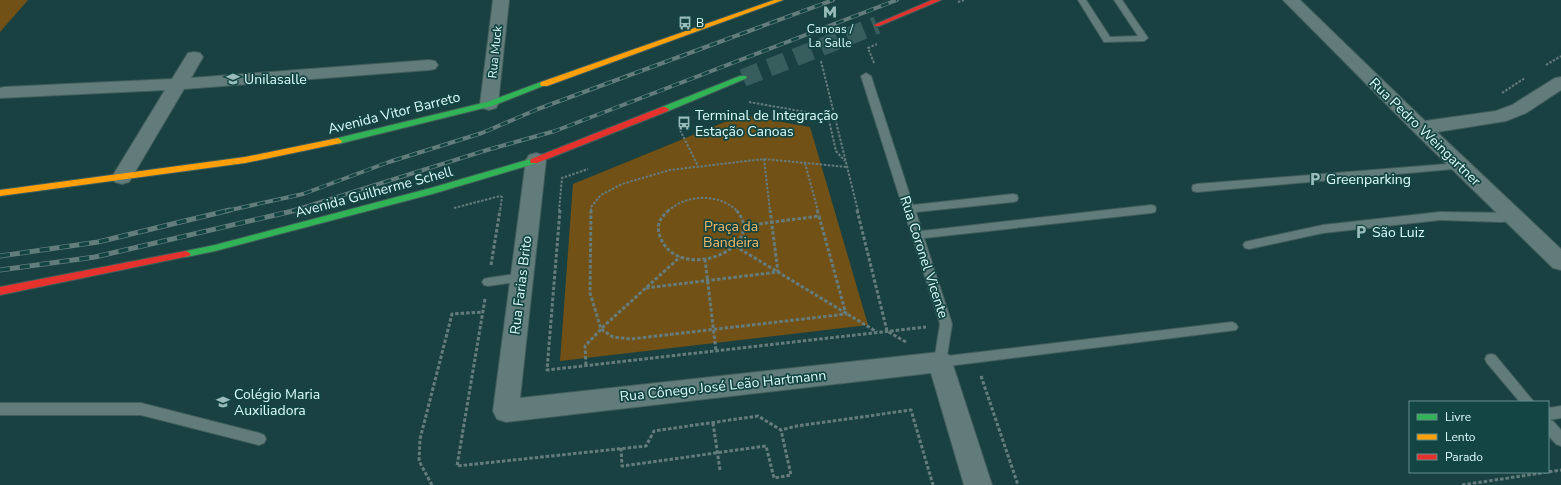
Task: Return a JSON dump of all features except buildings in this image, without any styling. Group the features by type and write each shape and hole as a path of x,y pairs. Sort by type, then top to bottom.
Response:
{"main road":[{"name":"Avenida Vitor Barreto","path":"0,192 244,160 364,136 489,104 780,0"},
{"path":"877,25 938,0"},
{"name":"Avenida Guilherme Schell","path":"0,291 215,248 432,191 536,160 743,78"}],"street":[{"name":"Rua Muck","path":"489,104 500,0"},
{"name":"Rua Pedro Weingartner","path":"1291,0 1460,166 1561,262"},
{"path":"122,177 194,57"},
{"path":"4,93 178,84 430,65"},
{"path":"1421,128 1499,117 1518,109 1561,82"},
{"name":"Rua Farias Brito","path":"506,411 536,160"},
{"name":"Rua Cônego José Leão Hartmann","path":"506,411 940,362"},
{"name":"Rua Coronel Vicente","path":"940,362 978,485"}],"lane":[{"path":"1082,0 1106,40 1144,38 1118,0"},
{"name":"Rua Coronel Vicente","path":"866,76 946,324 940,362"},
{"path":"1197,188 1460,166"},
{"path":"910,209 1013,198"},
{"path":"918,235 1151,210"},
{"path":"1249,245 1322,229 1440,216 1514,217"},
{"path":"488,282 523,277"},
{"path":"940,362 1232,327"},
{"path":"1491,359 1527,401"},
{"path":"0,409 141,410 259,439"},
{"path":"1549,414 1561,412"},
{"path":"1549,426 1561,440"}],"path":[{"path":"1542,68 1561,56"},
{"path":"821,61 887,331"},
{"path":"1497,95 1529,76"},
{"path":"749,102 828,116 836,151 846,161"},
{"path":"680,130 698,166"},
{"path":"846,314 631,339 613,337 601,329 590,293 591,207 601,195 622,184 670,170 764,159 847,167"},
{"path":"764,159 778,272"},
{"path":"805,163 846,314"},
{"path":"588,169 562,178 547,370 887,331 940,362"},
{"path":"449,209 500,196 502,197 457,466 646,446 654,431 758,416 781,430 797,426 911,410 933,485"},
{"path":"699,197 712,198 725,202 735,208 742,216 744,226 742,236 735,246 717,257 692,260 680,257 669,251 661,243 657,233 658,223 664,213 673,205 685,200 699,197"},
{"path":"744,226 819,216"},
{"path":"735,246 877,332"},
{"path":"586,365 585,346 601,329 680,257"},
{"path":"705,259 716,351"},
{"path":"646,288 778,272"},
{"path":"432,485 418,461 420,440 452,314 483,312"},
{"path":"974,357 1018,485"},
{"path":"714,423 720,470"},
{"path":"621,448 622,466 718,454 766,446 774,478 791,475 781,430"},
{"path":"1549,472 1561,470"},
{"path":"1462,485 1541,473"}],"green space":[{"path":"0,0 28,0 0,32"},
{"name":"Praça da Bandeira","path":"742,115 810,127 868,325 560,361 573,184"}],"tunnel":[{"path":"743,78 877,25"}],"railway":[{"path":"226,211 303,194 389,162 482,133 538,109 833,0"},
{"path":"292,211 487,150 555,131 897,0"},
{"path":"0,256 98,242 230,210"},
{"path":"0,270 95,257 297,210"}],"traffic: fast":[{"path":"665,109 743,78"},
{"path":"338,141 489,104 544,84"},
{"path":"186,254 215,248 432,191 534,161"}],"traffic: slow":[{"path":"544,84 780,0"},
{"path":"0,193 245,160 338,141"}],"traffic: jam":[{"path":"877,25 938,0"},
{"path":"534,161 665,109"},
{"path":"0,291 186,254"}],"place":[{"name":"Canoas / La Salle","path":"830,12"},
{"name":"B","path":"685,23"},
{"name":"Unilasalle","path":"233,79"},
{"name":"Terminal de Integração Estação Canoas","path":"684,123"},
{"name":"Greenparking","path":"1315,179"},
{"name":"São Luiz","path":"1361,232"},
{"name":"Colégio Maria Auxiliadora","path":"223,402"}]}
